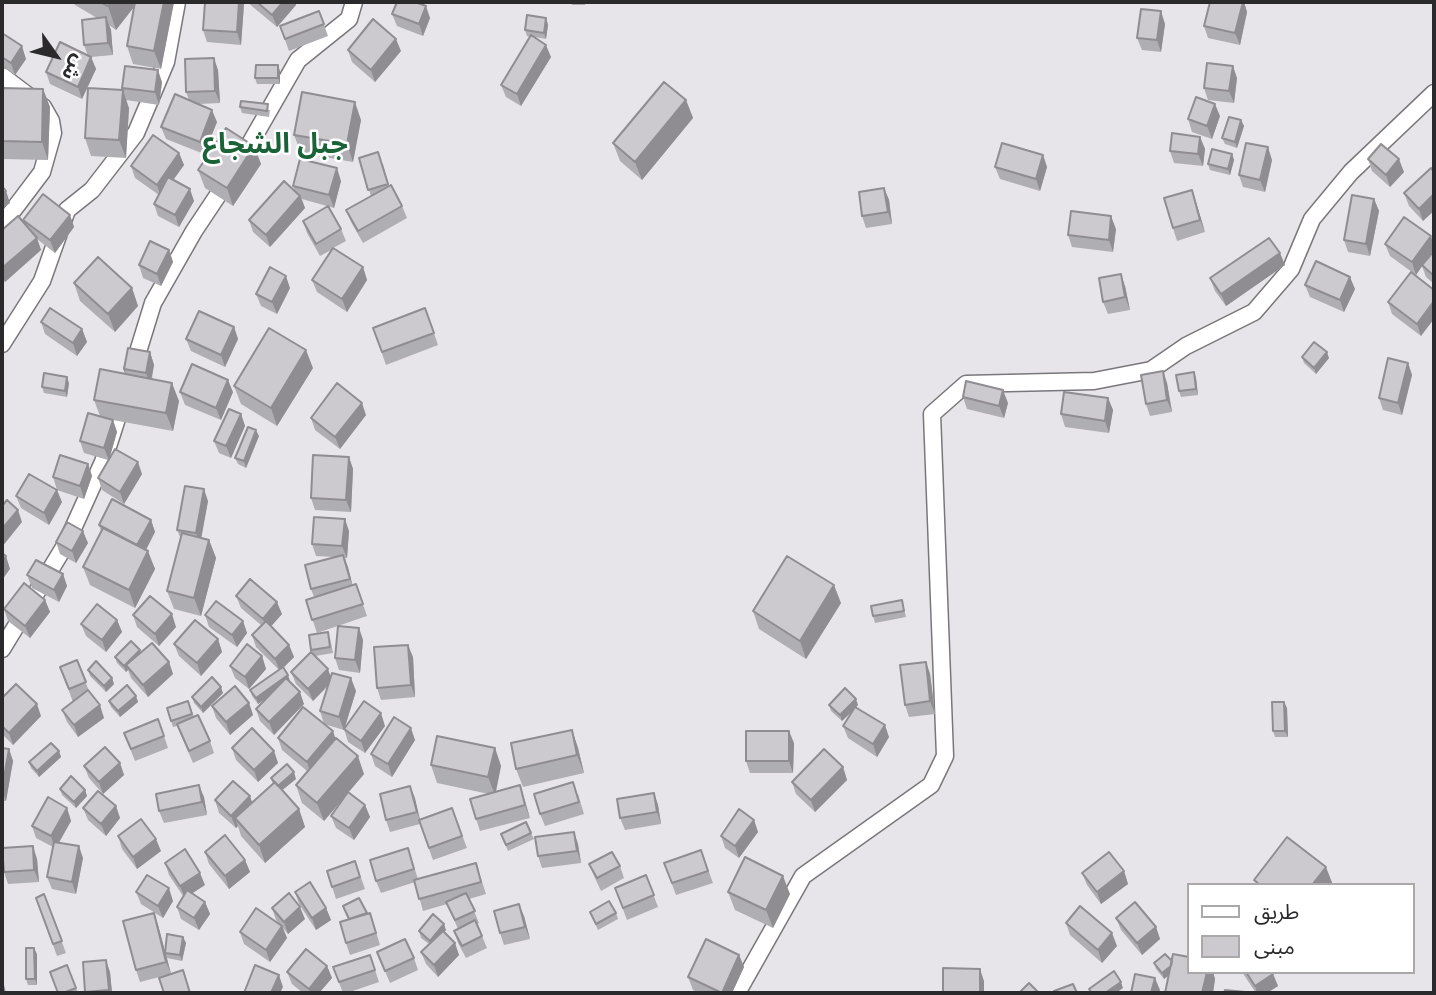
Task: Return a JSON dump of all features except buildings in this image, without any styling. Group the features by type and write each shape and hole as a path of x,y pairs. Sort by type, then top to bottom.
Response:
{"street":[{"path":"2,344 42,281 67,210 92,190 136,133 166,62 177,2"},
{"path":"2,649 66,544 103,463 153,303 298,60 349,19 354,2"},
{"path":"2,76 43,107 51,121 53,133 42,172 2,225"},
{"path":"737,993 803,876 931,785 945,756 932,414 966,384 1094,381 1151,370 1186,346 1254,312 1291,269 1312,219 1320,209 1351,172 1434,93"}],"district":[{"name":"جبل الشجاع","path":"275,146"}]}
